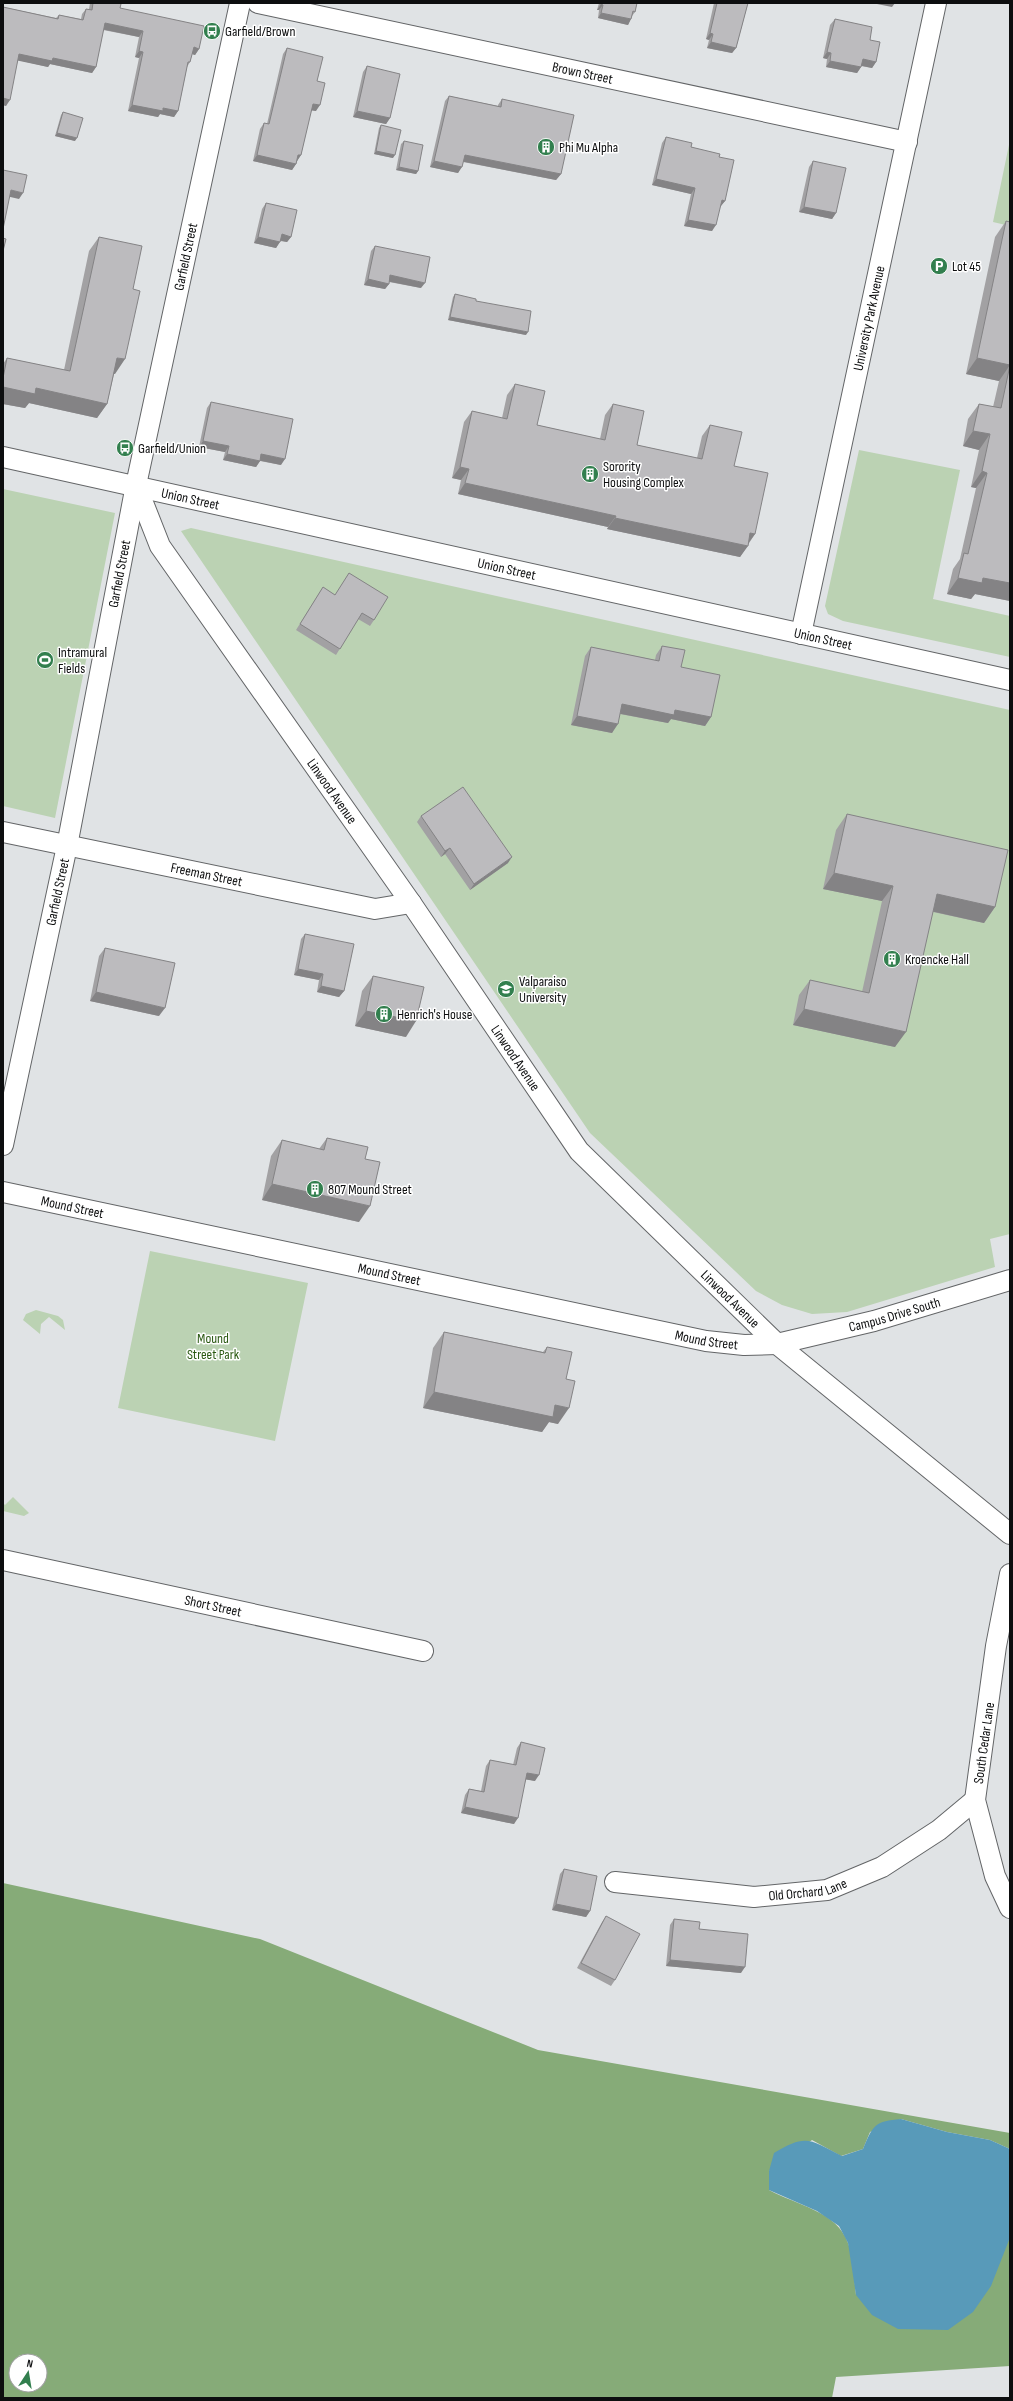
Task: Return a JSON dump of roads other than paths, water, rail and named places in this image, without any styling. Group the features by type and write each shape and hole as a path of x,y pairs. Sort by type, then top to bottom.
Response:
{"street":[{"name":"Garfield Street","path":"3,1145 67,846 136,485 240,3"},
{"name":"Brown Street","path":"258,3 907,142"},
{"name":"University Park Avenue","path":"801,634 936,3"},
{"name":"Union Street","path":"3,457 136,485 1010,680"},
{"name":"Linwood Avenue","path":"136,485 160,546 411,903 579,1151 778,1344 1010,1534"},
{"name":"Freeman Street","path":"3,832 375,908 411,903"},
{"name":"Mound Street","path":"3,1192 706,1341 744,1346 778,1344"},
{"name":"Campus Drive South","path":"778,1344 881,1319 1010,1280"},
{"name":"Short Street","path":"3,1560 423,1652"},
{"name":"South Cedar Lane","path":"1010,1574 996,1646 975,1800 995,1876 1010,1908"},
{"name":"Old Orchard Lane","path":"615,1882 754,1897 827,1890 882,1867 939,1830 975,1800"}],"water":[{"path":"901,2119 947,2132 990,2140 1010,2149 1009,2240 991,2286 973,2312 948,2330 898,2329 872,2315 856,2295 848,2243 839,2226 817,2211 769,2190 769,2171 774,2153 785,2147 794,2143 808,2141 823,2146 842,2156 863,2149 873,2129 880,2123"}],"place":[{"name":"Garfield/Brown","path":"212,31"},
{"name":"Phi Mu Alpha","path":"546,147"},
{"name":"Lot 45","path":"939,266"},
{"name":"Garfield/Union","path":"125,448"},
{"name":"Sorority Housing Complex","path":"590,474"},
{"name":"Intramural Fields","path":"45,660"},
{"name":"Kroencke Hall","path":"892,959"},
{"name":"Valparaiso University","path":"506,989"},
{"name":"Henrich's House","path":"384,1014"},
{"name":"807 Mound Street","path":"315,1189"}],"park label":[{"name":"Mound Street Park","path":"213,1346"}]}
